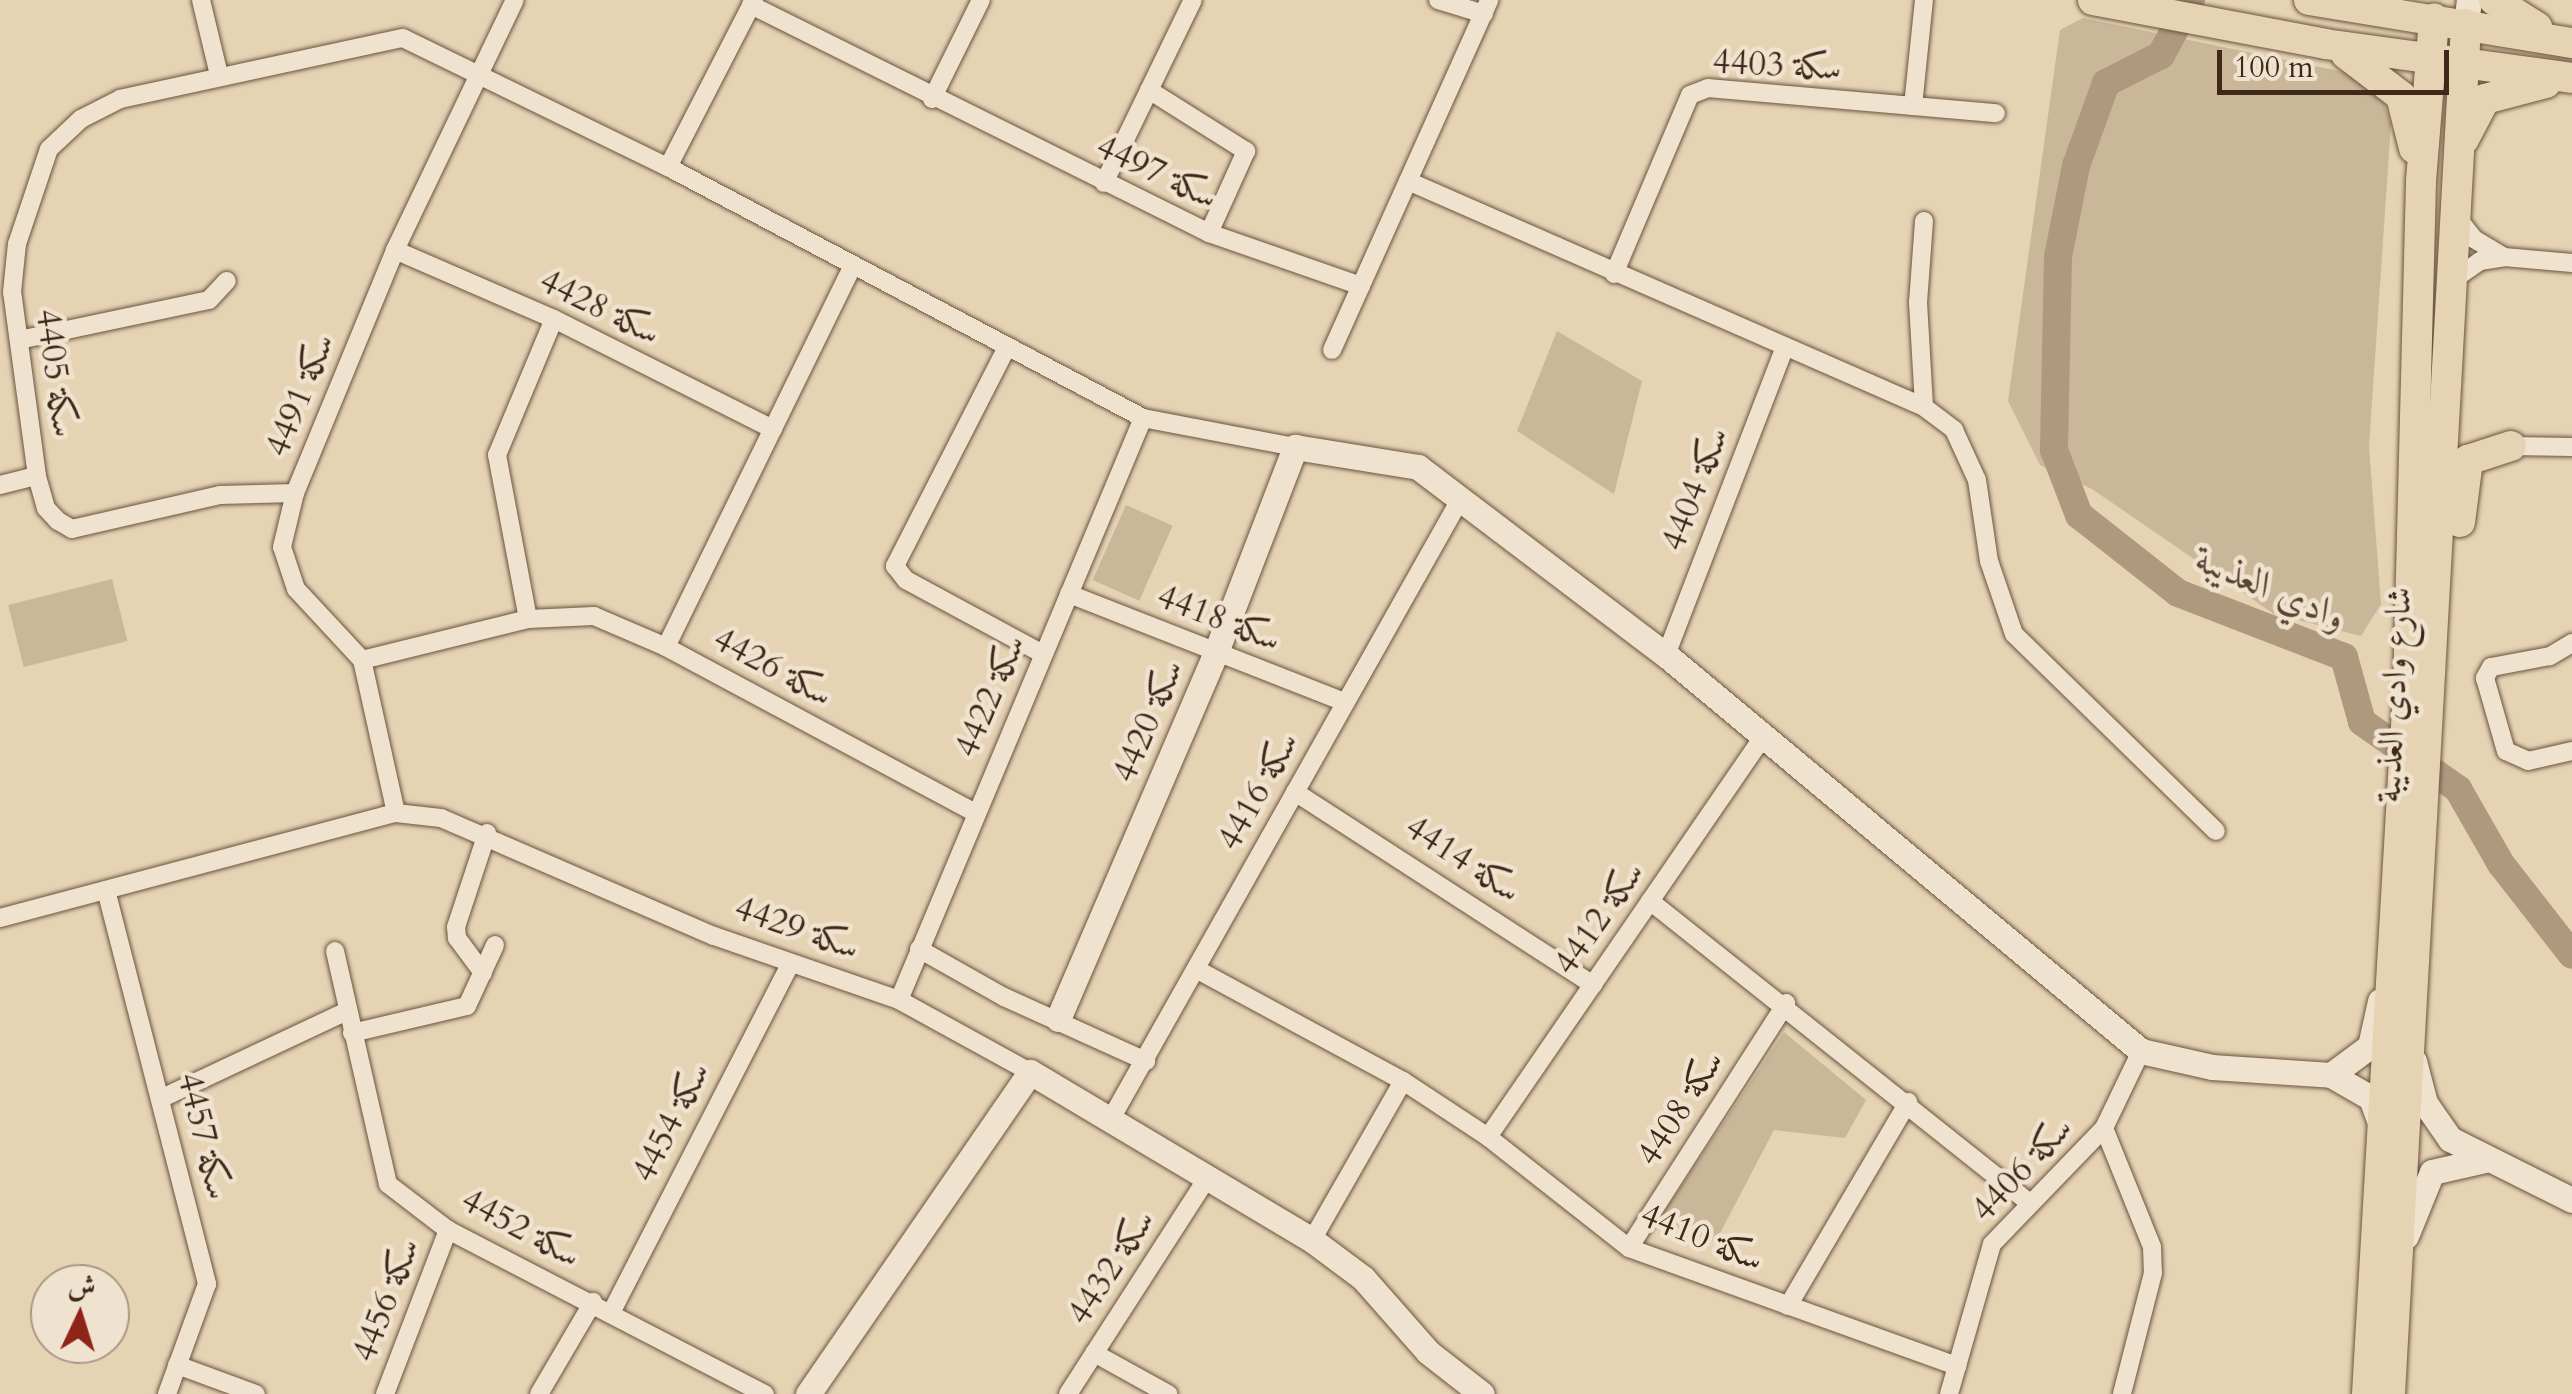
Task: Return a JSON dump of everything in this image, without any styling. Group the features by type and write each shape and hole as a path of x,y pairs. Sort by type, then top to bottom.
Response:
{"main road":[{"path":"2309,0 2468,12 2572,42"},
{"path":"2344,4 2376,0"},
{"path":"2494,0 2522,22 2572,42"},
{"path":"2102,2 2313,42 2572,79"},
{"name":"شارع وادي العذيبة","path":"2366,1394 2384,1133 2406,934 2421,693 2422,181 2436,10"},
{"name":"شارع وادي العذيبة","path":"2421,693 2438,600 2454,199 2468,12"},
{"path":"2313,42 2365,63 2401,96 2422,181"},
{"path":"2454,199 2466,130 2485,100 2572,79"},
{"path":"2444,412 2470,431 2511,446"},
{"path":"2438,600 2456,563 2468,460 2511,446"},
{"name":"شارع وادي العذيبة","path":"2390,1394 2413,1050 2406,934"}],"street":[{"path":"201,0 218,75"},
{"name":"سكة 4491","path":"362,660 296,589 285,568 282,547 295,493 395,250 515,0"},
{"path":"932,99 980,0"},
{"path":"1104,183 1193,0"},
{"path":"1332,350 1487,7 1438,0"},
{"path":"1913,106 1924,0"},
{"path":"668,166 753,3"},
{"name":"سكة 4497","path":"753,3 932,99 1209,233 1361,286"},
{"name":"سكة 4405","path":"295,493 220,494 72,529 46,508 37,476 19,340 8,318 17,244 49,149 81,119 120,98 402,38 479,70 668,166 1142,418 1295,447"},
{"name":"سكة 4403","path":"1614,274 1690,95 1708,88 1996,113"},
{"path":"1149,90 1246,151 1209,233"},
{"path":"1408,181 1924,407 1954,430 1970,455 1990,561 2014,634 2216,831"},
{"path":"2454,199 2474,239 2504,257"},
{"path":"1924,221 1918,302 1924,407"},
{"name":"سكة 4428","path":"395,250 554,320 773,429"},
{"path":"2450,282 2480,262 2504,257 2572,263"},
{"path":"666,647 853,266"},
{"path":"19,340 209,300 226,281"},
{"path":"528,619 497,455 554,320"},
{"name":"سكة 4404","path":"1666,655 1785,347"},
{"path":"1006,349 895,566 906,580 1043,654"},
{"name":"سكة 4422","path":"899,1000 1142,418"},
{"path":"2511,446 2572,447"},
{"path":"1295,447 1418,468 1461,498 1666,655 2142,1051 2212,1067 2331,1075 2371,1098 2384,1133"},
{"name":"سكة 4420","path":"1058,1019 1216,652 1295,447"},
{"path":"0,485 37,476"},
{"name":"سكة 4416","path":"1112,1117 1461,498"},
{"name":"سكة 4418","path":"1068,594 1346,702"},
{"name":"سكة 4426","path":"362,660 528,619 594,616 666,647 976,813"},
{"path":"2572,643 2550,656 2491,667 2485,678 2506,751 2528,761 2572,751"},
{"path":"362,660 396,813"},
{"name":"سكة 4412","path":"1488,1137 1764,736"},
{"name":"سكة 4414","path":"1295,792 1593,984"},
{"name":"سكة 4429","path":"0,918 396,813 487,834 790,964 899,1000 1112,1117 1312,1240 1363,1278 1428,1352 1482,1394"},
{"path":"483,973 456,938 456,927 487,834"},
{"name":"سكة 4457","path":"106,890 207,1284 167,1394"},
{"path":"1650,901 1786,1003 2028,1202"},
{"path":"2331,1075 2370,1046 2406,934"},
{"path":"352,1034 466,1006 495,946"},
{"path":"919,949 1146,1061"},
{"name":"سكة 4452","path":"335,951 388,1184 448,1230 612,1311 765,1394"},
{"name":"سكة 4454","path":"612,1311 790,964"},
{"name":"سكة 4410","path":"1196,969 1403,1080 1488,1137 1629,1248 1957,1366"},
{"name":"سكة 4408","path":"1629,1248 1786,1003"},
{"path":"162,1098 347,1011"},
{"path":"2413,1050 2434,1122 2484,1160 2572,1200"},
{"name":"سكة 4406","path":"1949,1394 1992,1244 2028,1202 2104,1128 2142,1051"},
{"path":"808,1394 1030,1072"},
{"path":"1312,1240 1403,1080"},
{"path":"1788,1306 1908,1102"},
{"path":"2104,1128 2152,1247 2153,1273 2122,1394"},
{"path":"2401,1253 2432,1172 2484,1160"},
{"name":"سكة 4432","path":"1068,1394 1210,1175"},
{"name":"سكة 4456","path":"385,1394 448,1230"},
{"path":"539,1394 593,1302"},
{"path":"1094,1353 1168,1394"},
{"path":"176,1365 256,1394"}],"shaded area":[{"path":"2083,18 2358,75 2382,98 2391,124 2369,446 2381,604 2361,636 2274,614 2092,489 2040,465 2008,401 2060,30"},
{"path":"1557,331 1642,381 1614,494 1517,431"},
{"path":"1126,505 1173,526 1139,601 1093,580"},
{"path":"112,579 127,641 24,667 8,605"},
{"path":"1784,1032 1866,1100 1845,1138 1774,1130 1717,1239 1699,1246 1656,1224"}],"waterway":[{"name":"وادي العذيبة","path":"2191,0 2161,55 2106,83 2076,166 2058,257 2054,450 2079,515 2178,593 2344,657 2362,722 2458,789 2501,864 2572,955"}]}
